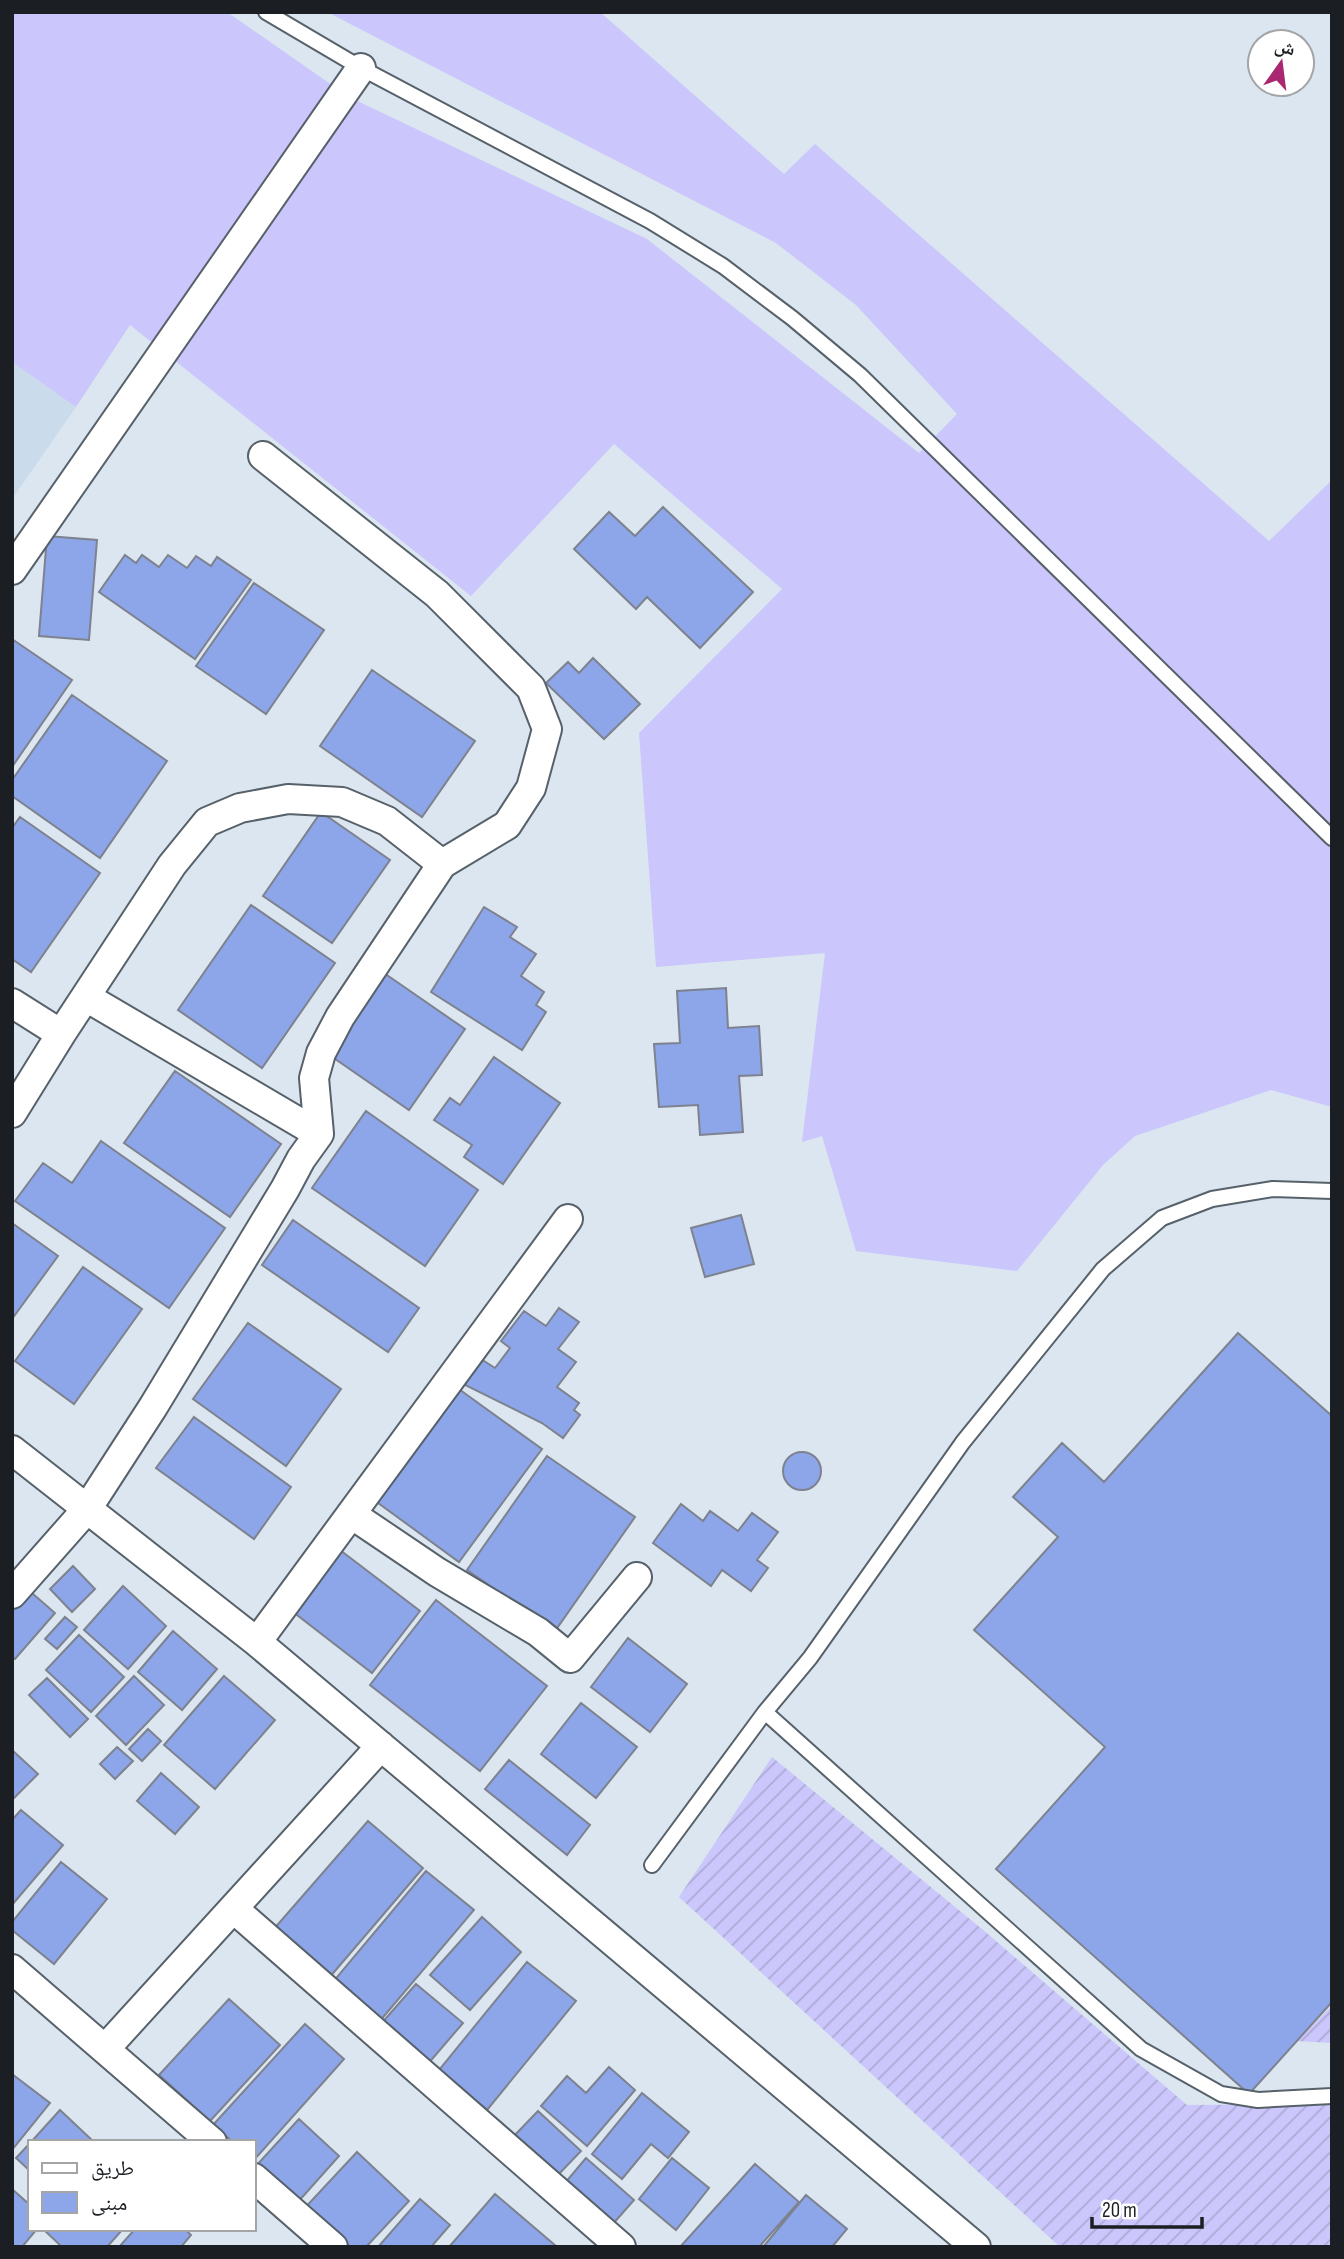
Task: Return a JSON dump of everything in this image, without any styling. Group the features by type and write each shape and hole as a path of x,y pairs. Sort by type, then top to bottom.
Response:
{"street":[{"path":"12,570 360,68"},
{"path":"12,1594 87,1508 153,1407 301,1159 319,1134 314,1078 321,1053 340,1017 442,864 507,825 531,788 547,729 531,688 438,594 263,456"},
{"path":"12,1113 172,865 206,822 240,808 288,799 342,802 387,821 442,864"},
{"path":"86,997 319,1134"},
{"path":"12,1003 61,1034"},
{"path":"257,1642 568,1219"},
{"path":"12,1450 257,1642 976,2247"},
{"path":"351,1514 437,1572 538,1632 570,1658 637,1577"},
{"path":"104,2049 381,1746"},
{"path":"234,1909 621,2247"},
{"path":"12,1969 210,2140"},
{"path":"256,2180 332,2247"}],"lane":[{"path":"266,12 360,68 650,221 723,266 792,318 860,375 1332,838"},
{"path":"652,1865 765,1712 810,1658 963,1442 1104,1269 1162,1218 1212,1199 1273,1189 1332,1191"},
{"path":"765,1712 1141,2049 1221,2094 1258,2100 1332,2096"}],"shaded area":[{"path":"12,12 227,12 349,97 647,239 919,453 957,414 856,305 776,243 327,12 600,12 784,174 815,144 1269,541 1332,480 1332,1107 1271,1090 1135,1136 1103,1165 1017,1271 856,1251 822,1136 802,1142 825,953 656,967 639,733 782,589 614,444 471,596 130,325 76,407 12,362"},
{"path":"12,362 76,407 12,499"},
{"path":"772,1757 982,1929 1187,2105 1332,2104 1332,2247 1060,2247 679,1897"},
{"path":"1332,2006 1332,2043 1297,2041"}],"building":[{"path":"663,507 753,592 700,648 647,597 636,609 574,549 609,512 635,536"},
{"path":"47,536 97,540 89,640 39,636"},
{"path":"125,555 136,563 142,555 159,567 168,555 187,568 196,556 211,566 217,557 251,580 195,659 99,592"},
{"path":"254,583 324,630 266,714 196,666"},
{"path":"12,639 72,680 12,767"},
{"path":"593,658 640,704 604,739 546,683 568,662 579,673"},
{"path":"372,670 475,741 422,817 320,746"},
{"path":"72,695 167,761 100,858 12,796 12,780"},
{"path":"321,812 390,860 332,943 263,896"},
{"path":"20,817 100,873 31,972 12,959 12,828"},
{"path":"251,905 335,963 262,1068 178,1010"},
{"path":"484,907 517,927 510,937 536,954 521,976 544,992 536,1005 546,1012 522,1050 431,992"},
{"path":"384,973 465,1029 409,1110 328,1054"},
{"path":"726,988 728,1028 759,1026 762,1075 739,1076 743,1132 700,1135 698,1105 659,1107 654,1044 680,1043 677,991"},
{"path":"494,1057 560,1103 503,1184 464,1157 472,1145 434,1120 450,1098 460,1105"},
{"path":"175,1071 281,1144 230,1217 124,1143"},
{"path":"366,1111 478,1190 425,1266 312,1188"},
{"path":"101,1141 225,1228 169,1308 15,1201 43,1163 72,1183"},
{"path":"741,1215 754,1264 705,1277 691,1228"},
{"path":"293,1220 419,1308 388,1352 262,1265"},
{"path":"12,1223 58,1256 12,1319"},
{"path":"83,1267 142,1309 74,1404 15,1361"},
{"path":"559,1308 579,1322 558,1349 576,1362 557,1387 579,1403 574,1410 580,1415 563,1438 542,1423 463,1384 481,1359 495,1368 510,1348 501,1341 524,1311 546,1326"},
{"path":"248,1323 341,1389 286,1466 193,1399"},
{"path":"1238,1333 1332,1416 1332,2002 1249,2094 996,1869 1105,1747 974,1630 1058,1537 1013,1497 1062,1443 1104,1482"},
{"path":"456,1387 542,1449 459,1562 374,1500"},
{"path":"194,1417 291,1487 254,1539 156,1468"},
{"path":"802,1452 816,1457 821,1471 816,1485 802,1490 788,1485 783,1471 788,1457"},
{"path":"547,1456 635,1517 555,1631 467,1570"},
{"path":"681,1504 703,1521 710,1511 738,1531 752,1513 778,1532 757,1560 768,1568 751,1591 722,1570 711,1586 653,1543"},
{"path":"336,1547 420,1611 372,1673 288,1608"},
{"path":"73,1566 95,1589 72,1612 50,1589"},
{"path":"123,1586 166,1626 128,1669 84,1630"},
{"path":"25,1587 55,1613 15,1659 12,1657 12,1602"},
{"path":"436,1600 547,1686 480,1771 370,1685"},
{"path":"65,1617 77,1627 57,1649 45,1639"},
{"path":"173,1631 217,1669 182,1710 138,1672"},
{"path":"79,1635 124,1677 91,1712 46,1670"},
{"path":"628,1638 687,1684 650,1732 591,1687"},
{"path":"134,1676 164,1705 126,1745 96,1716"},
{"path":"224,1676 275,1720 215,1789 164,1745"},
{"path":"47,1678 88,1719 70,1737 29,1695"},
{"path":"581,1703 637,1747 596,1798 541,1754"},
{"path":"148,1729 161,1741 142,1761 129,1749"},
{"path":"117,1747 133,1761 115,1779 100,1764"},
{"path":"12,1750 38,1774 12,1800"},
{"path":"509,1760 590,1825 567,1855 485,1789"},
{"path":"161,1773 199,1807 175,1834 137,1801"},
{"path":"21,1810 63,1845 12,1905 12,1820"},
{"path":"368,1821 423,1868 329,1978 273,1930"},
{"path":"61,1862 107,1899 54,1964 12,1930 12,1922"},
{"path":"426,1871 474,1910 379,2022 332,1983"},
{"path":"482,1917 521,1952 470,2010 430,1975"},
{"path":"527,1962 576,2001 487,2110 439,2070"},
{"path":"416,1984 463,2023 427,2065 380,2025"},
{"path":"229,1999 280,2045 210,2121 159,2075"},
{"path":"305,2024 344,2059 256,2158 256,2140 231,2140 213,2125"},
{"path":"609,2067 635,2090 587,2146 541,2106 567,2076 586,2093"},
{"path":"12,2074 50,2103 12,2150"},
{"path":"642,2093 689,2132 668,2158 651,2144 622,2179 592,2154"},
{"path":"60,2110 92,2140 33,2140"},
{"path":"538,2111 581,2151 556,2177 513,2137"},
{"path":"299,2119 339,2156 297,2203 256,2166"},
{"path":"28,2145 28,2169 16,2158"},
{"path":"357,2152 409,2201 366,2247 341,2247 302,2211"},
{"path":"586,2158 634,2200 612,2225 565,2183"},
{"path":"672,2158 709,2188 676,2230 639,2199"},
{"path":"755,2164 799,2202 759,2247 680,2247"},
{"path":"12,2189 28,2203 28,2231 35,2231 22,2247 12,2246"},
{"path":"495,2194 556,2246 449,2247"},
{"path":"806,2195 847,2229 832,2247 763,2247"},
{"path":"420,2199 450,2225 431,2247 378,2247"},
{"path":"45,2231 121,2231 107,2247 62,2247"},
{"path":"133,2231 187,2231 191,2235 181,2247 119,2247"}]}
